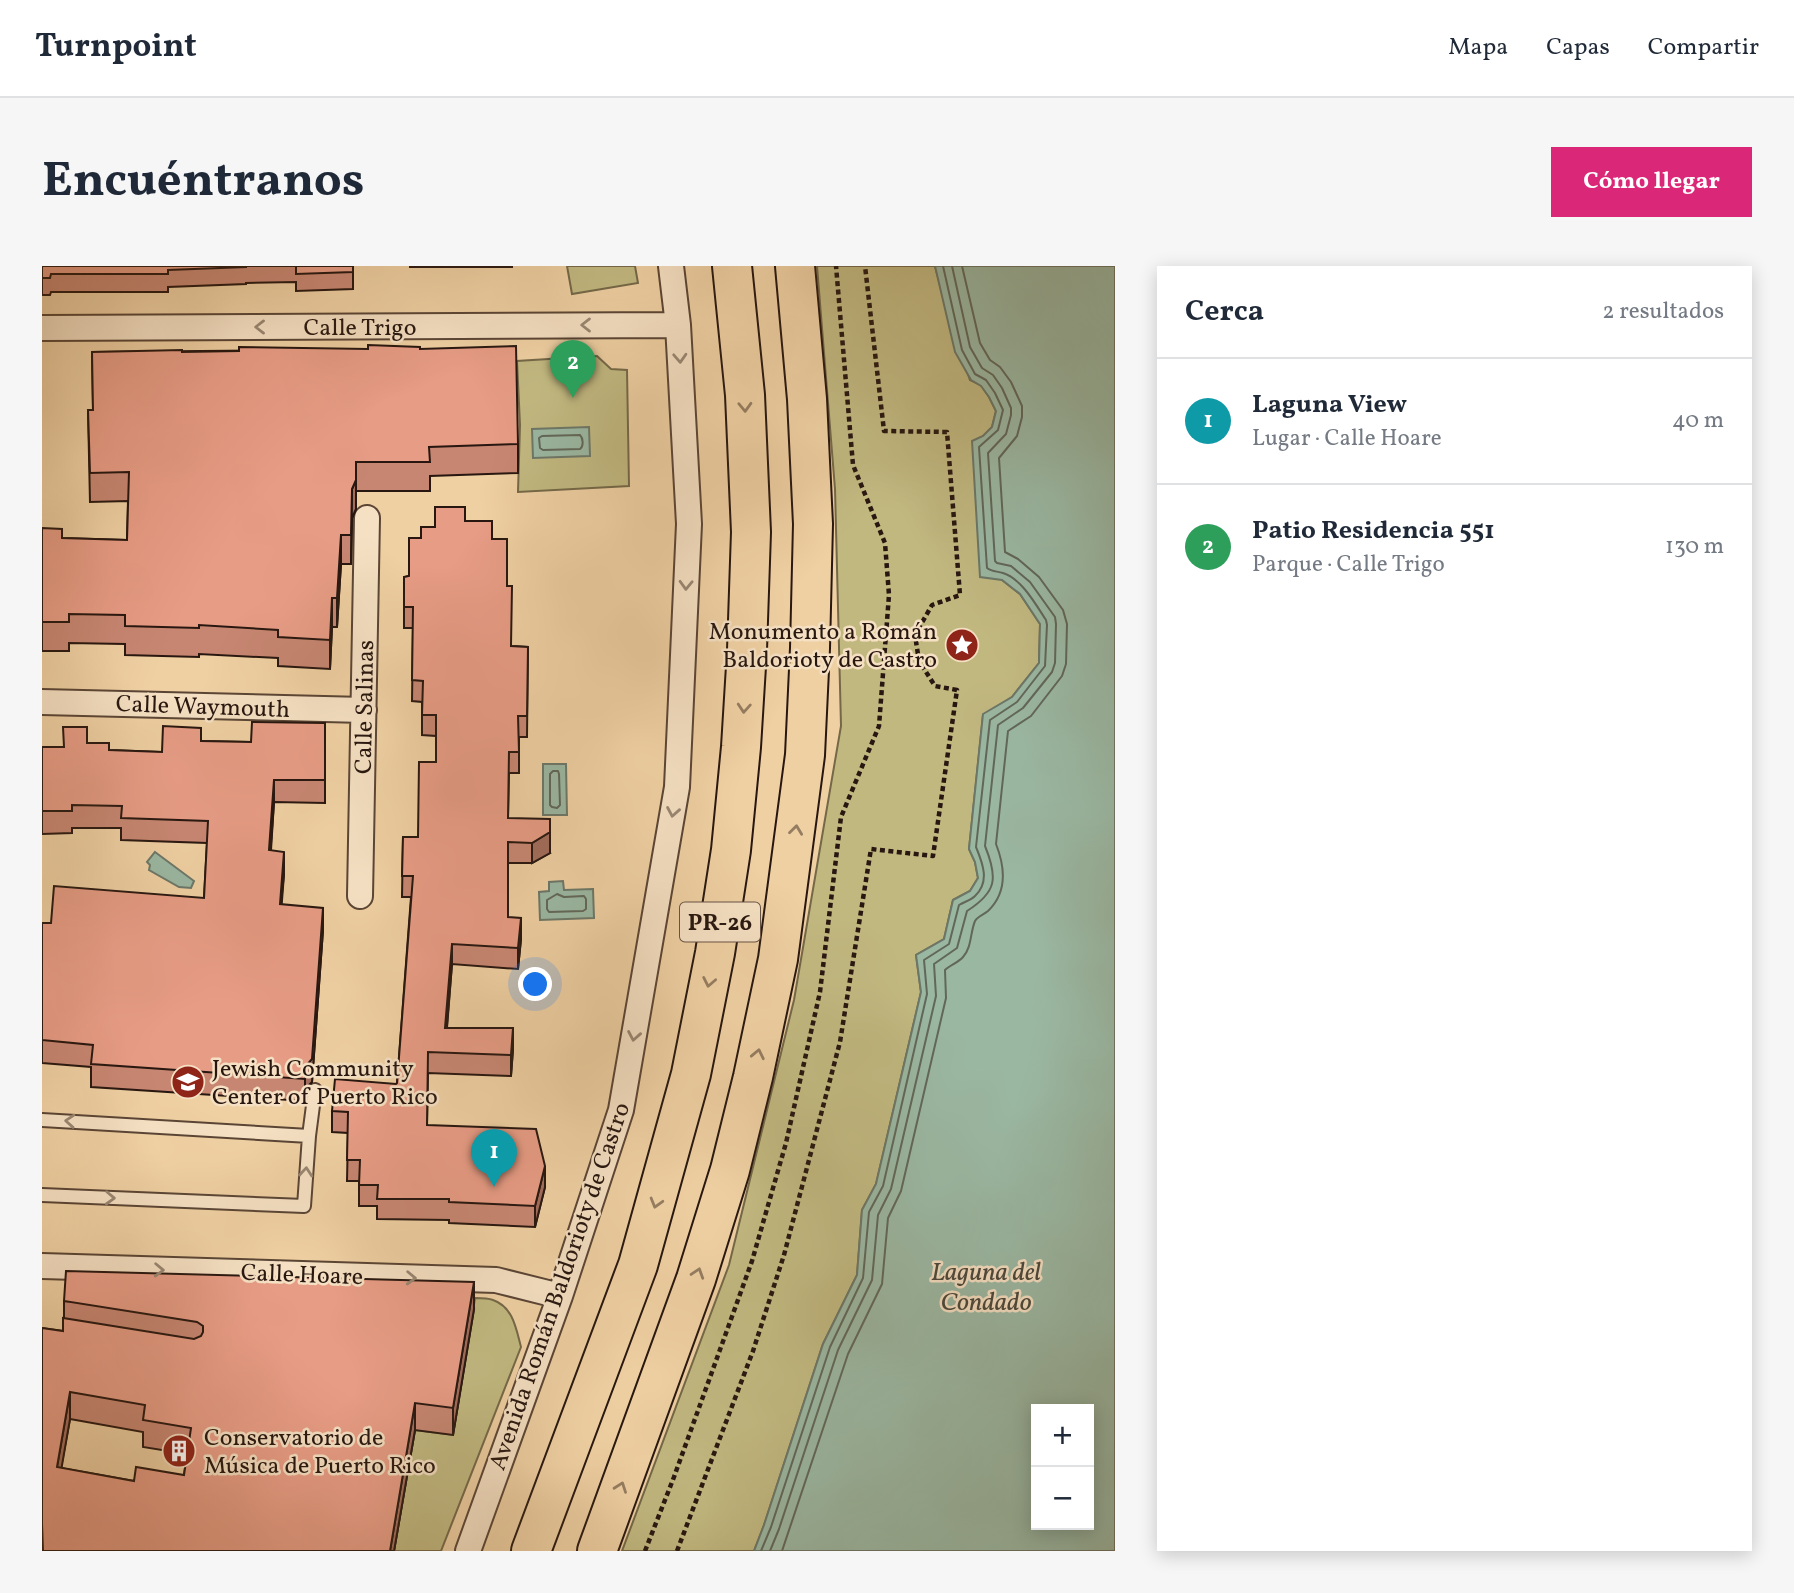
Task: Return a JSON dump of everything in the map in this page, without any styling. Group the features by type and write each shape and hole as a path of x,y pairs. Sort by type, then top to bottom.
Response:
{"highway":[{"name":"PR-26","path":"531,1551 638,1265 691,1074 715,953 731,850 741,747 751,532 745,395 732,266"},
{"name":"PR-26","path":"597,1551 696,1279 726,1182 753,1077 778,959 805,755 810,648 812,511 807,399 795,266"}],"street":[{"name":"Avenida Román Baldorioty de Castro","path":"468,1551 560,1296 621,1110 677,787 689,524 678,325 671,266"},
{"name":"Calle Trigo","path":"42,328 678,325"},
{"name":"Calle Salinas","path":"360,896 367,518"},
{"name":"Calle Waymouth","path":"42,702 364,710"},
{"name":"Calle Hoare","path":"42,1266 496,1280 560,1296"}],"lane":[{"path":"42,1195 304,1206 315,1090"},
{"path":"42,1120 309,1136"}],"path":[{"path":"677,1551 753,1351 784,1255 840,1042 871,849 933,856 957,690 936,686 919,661 915,635 932,605 960,595 947,432 884,431 865,266"}],"shaded area":[{"path":"567,266 635,266 638,283 572,294"},
{"path":"817,266 935,266 970,380 981,385 996,411 992,427 983,436 1002,580 1020,594 1040,624 1039,663 1012,697 983,715 969,849 978,878 970,891 953,900 944,939 916,955 921,992 876,1184 862,1210 857,1275 823,1344 754,1551 622,1551 729,1265 794,1000 841,726 835,489"},
{"path":"597,356 611,369 627,370 629,486 518,492 520,425 517,361"},
{"path":"475,1298 491,1299 505,1308 513,1319 521,1347 441,1551 394,1551 415,1430 453,1435"}],"water":[{"name":"Laguna del Condado","path":"935,266 1115,266 1115,1551 754,1551 823,1344 857,1275 862,1210 876,1184 921,992 916,955 944,939 953,900 970,891 978,878 969,849 983,714 1012,697 1039,663 1040,624 1020,594 1002,580 980,577 972,441 983,436 992,427 996,411 981,386 971,380 955,352"},
{"path":"589,427 590,456 533,458 532,429"},
{"path":"543,764 566,764 567,815 543,815"},
{"path":"155,852 194,881 191,888 179,887 149,870 150,865 147,862"},
{"path":"563,881 564,890 593,889 594,918 540,920 539,892 549,891 549,882"}],"building":[{"path":"42,266 246,267 168,270 168,274 51,274 50,278 42,278"},
{"path":"296,266 353,266 353,272 296,274"},
{"path":"368,345 420,349 516,346 518,444 429,447 430,462 356,462 356,480 352,489 351,535 341,535 337,598 332,598 330,640 278,637 278,630 199,625 199,628 125,626 125,615 69,614 69,622 42,622 42,528 62,529 62,538 127,540 129,472 90,473 88,410 93,410 92,352 239,351 239,347 368,349"},
{"path":"435,507 465,507 465,521 492,521 492,539 507,539 507,586 512,586 511,646 528,647 527,716 518,716 519,752 509,752 508,818 550,819 550,832 532,843 508,842 508,917 521,918 518,948 452,944 445,1028 513,1028 511,1055 428,1052 427,1125 536,1129 545,1166 535,1206 449,1202 449,1199 377,1199 378,1185 359,1185 360,1160 347,1160 348,1112 332,1111 335,1079 397,1083 413,876 402,876 403,837 418,837 419,762 436,762 436,715 422,715 423,681 412,680 413,607 404,607 404,577 409,576 409,538 421,538 421,527 435,527"},
{"path":"252,722 325,723 325,780 274,780 269,850 284,852 280,904 323,908 312,1059 306,1066 305,1079 91,1064 93,1045 42,1040 42,923 51,923 54,886 204,898 208,821 121,818 122,806 72,805 72,811 42,811 42,747 64,747 63,727 87,727 87,743 109,743 109,750 162,752 163,726 201,728 201,741 251,742"},
{"path":"66,1271 474,1282 453,1408 415,1403 390,1551 43,1551 42,1328 63,1331 63,1318 194,1339 203,1332 203,1326 197,1322 64,1301","holes":["70,1392 145,1405 143,1420 191,1428 184,1475 136,1467 134,1481 57,1467"]}],"place":[{"name":"Patio Residencia 551","path":"573,398"},
{"name":"Monumento a Román Baldorioty de Castro","path":"962,645"},
{"name":"Jewish Community Center of Puerto Rico","path":"188,1082"},
{"name":"Laguna View","path":"494,1187"},
{"name":"Conservatorio de Música de Puerto Rico","path":"179,1451"}]}
